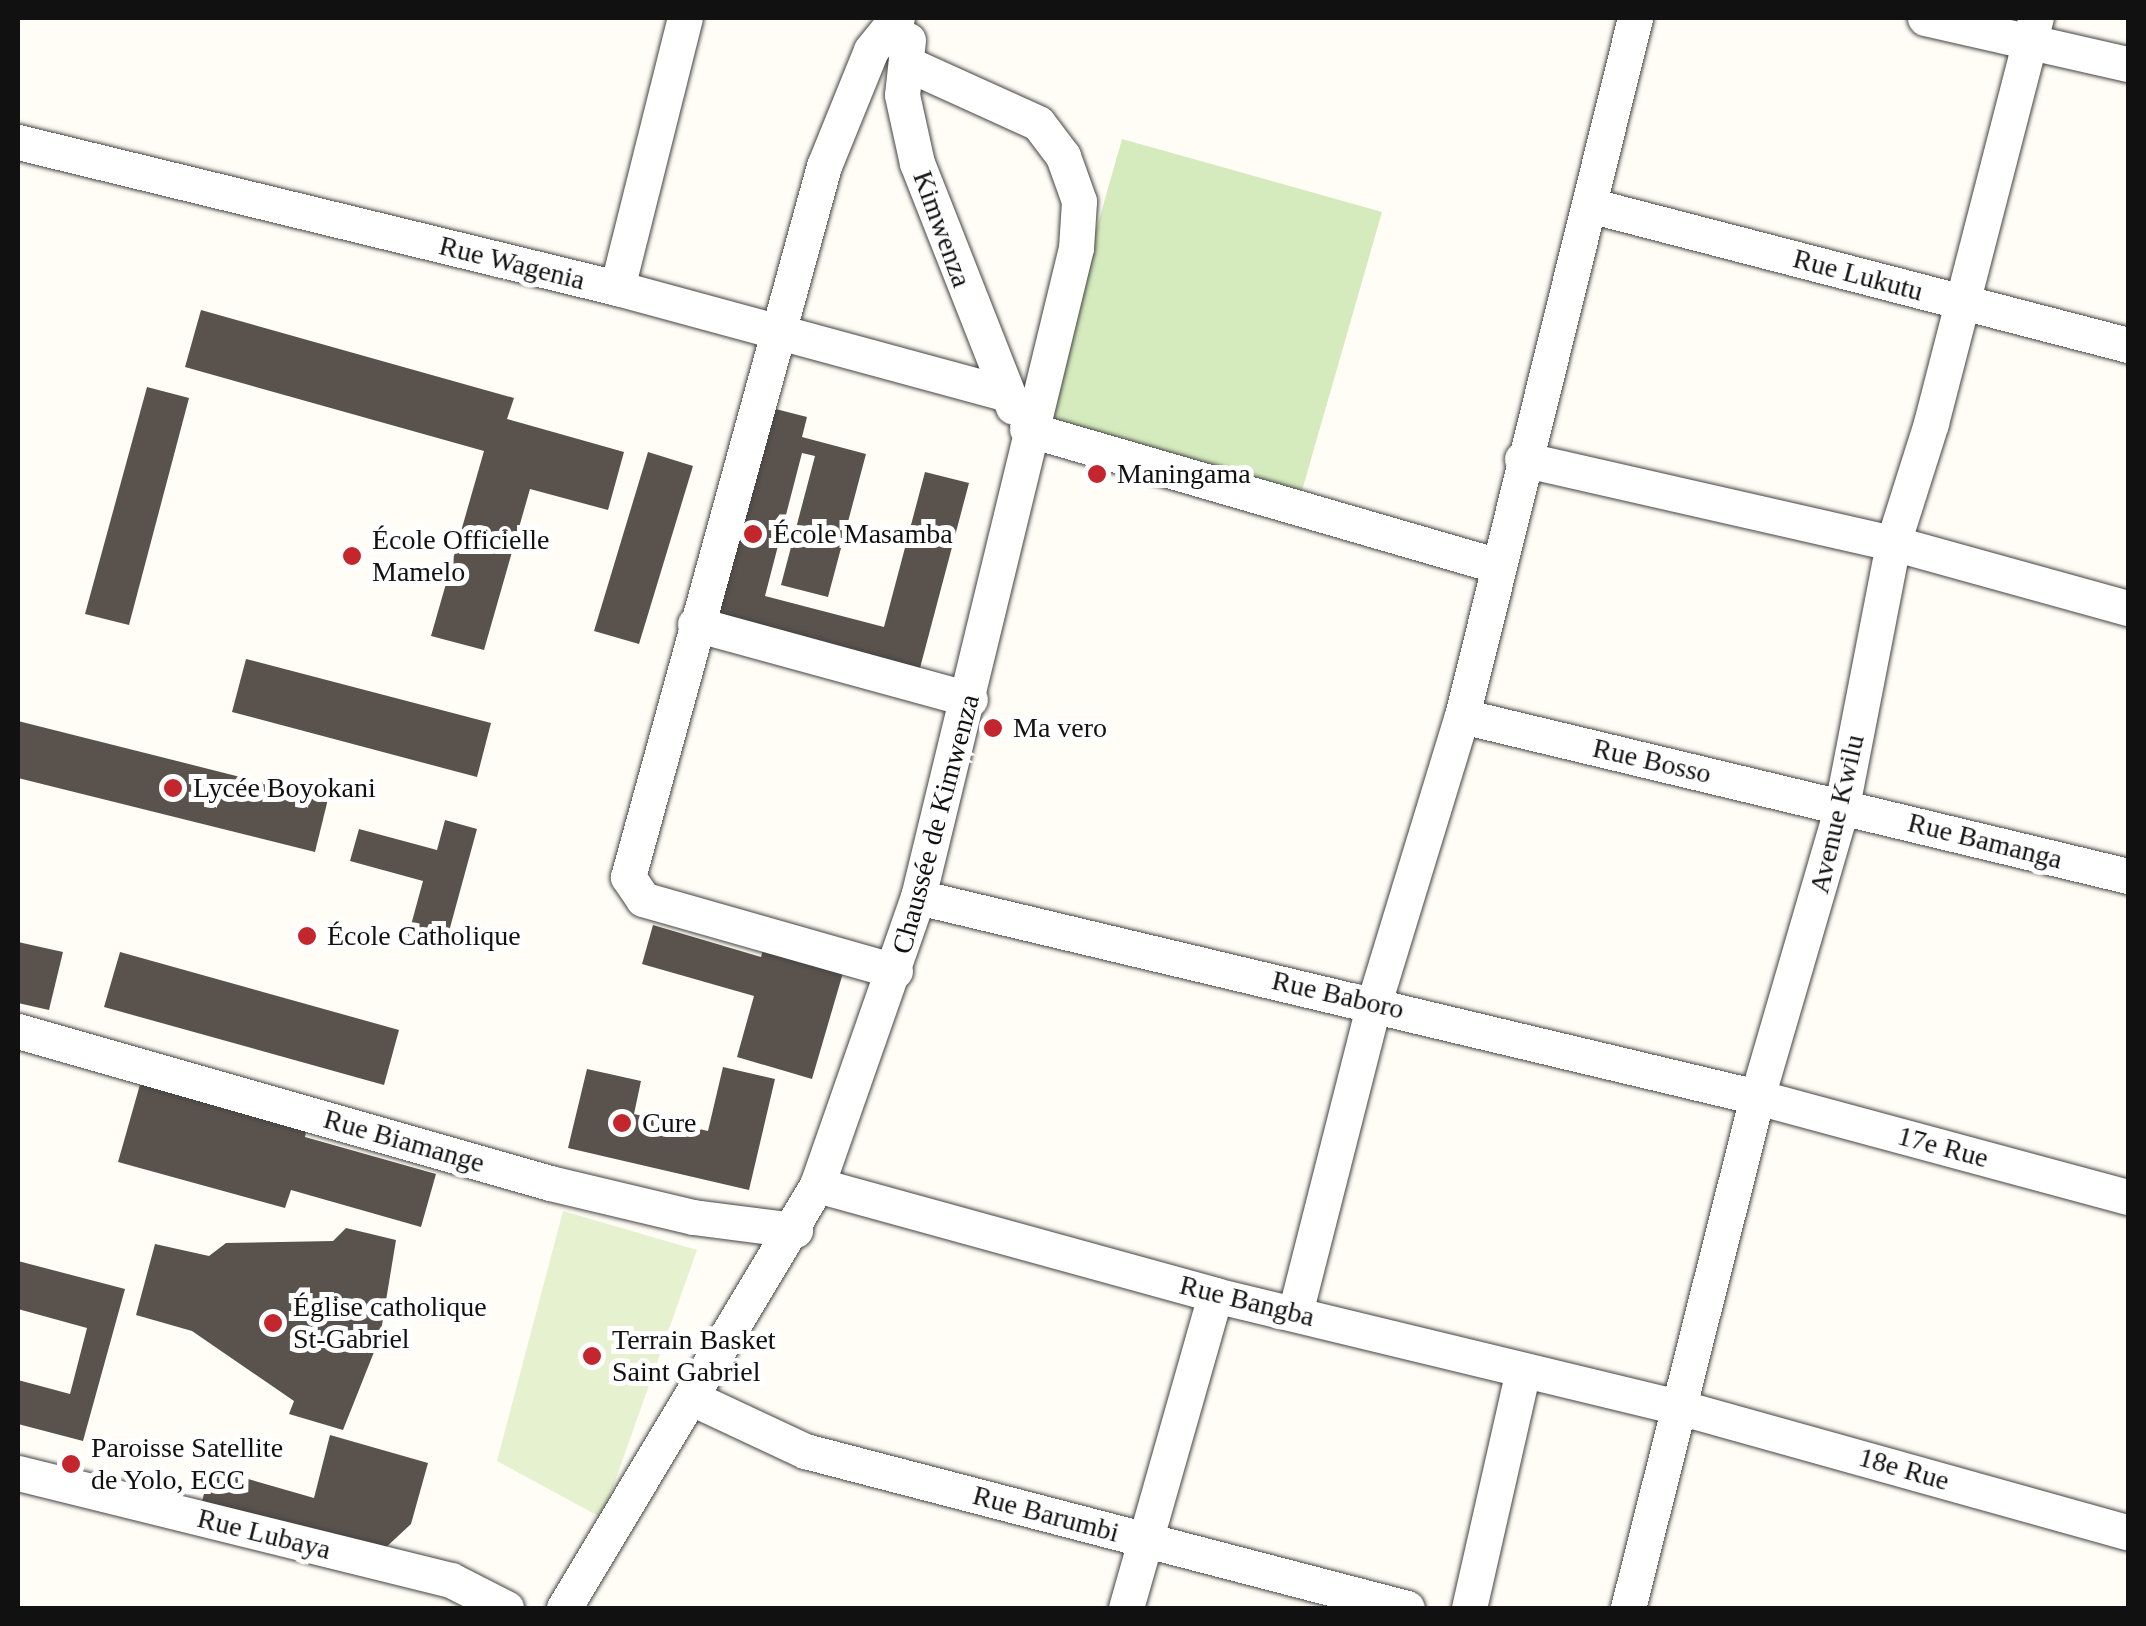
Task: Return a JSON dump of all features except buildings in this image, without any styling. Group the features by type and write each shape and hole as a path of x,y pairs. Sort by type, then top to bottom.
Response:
{"street":[{"path":"617,288 685,18"},
{"path":"896,971 643,899 632,890 630,856 776,334 850,93 870,50 897,18"},
{"name":"Kimwenza","path":"911,18 902,95 917,163 1004,393 1026,430"},
{"path":"1295,1313 1374,1003 1462,716 1494,564 1636,18"},
{"path":"1926,18 2033,28 2128,64"},
{"name":"Avenue Kwilu","path":"1628,1608 1757,1096 1842,806 1893,543 1932,422 2033,28"},
{"name":"Chaussée de Kimwenza","path":"564,1608 694,1399 795,1230 817,1185 896,971 918,897 970,700 1026,430 1076,248 1074,186 1064,156 1038,123 906,63"},
{"name":"Rue Wagenia","path":"18,142 617,288 1004,393"},
{"name":"Rue Lukutu","path":"1588,205 2128,345"},
{"path":"1026,430 1494,564"},
{"path":"1522,459 1893,543 2128,608"},
{"path":"695,624 970,700"},
{"name":"Rue Bosso","path":"1462,716 1842,806"},
{"name":"Rue Bamanga","path":"1842,806 2128,876"},
{"name":"Rue Baboro","path":"918,897 1757,1096"},
{"name":"Rue Biamange","path":"18,1031 550,1182 693,1218 795,1230"},
{"name":"17e Rue","path":"1757,1096 2128,1197"},
{"name":"Rue Bangba","path":"817,1185 1215,1295 1679,1407"},
{"path":"1126,1608 1215,1295"},
{"path":"1468,1608 1523,1370"},
{"name":"Rue Barumbi","path":"694,1399 805,1451 1406,1608"},
{"name":"18e Rue","path":"1679,1407 2128,1532"},
{"name":"Rue Lubaya","path":"18,1473 451,1580 506,1608"}],"green space":[{"path":"1122,139 1382,212 1299,501 1040,428"},
{"name":"Terrain Basket Saint Gabriel","path":"563,1211 697,1250 602,1518 497,1461"}],"place":[{"name":"Maningama","path":"1097,474"},
{"name":"École Masamba","path":"753,534"},
{"name":"École Officielle Mamelo","path":"352,556"},
{"name":"Ma vero","path":"993,728"},
{"name":"Lycée Boyokani","path":"173,788"},
{"name":"École Catholique","path":"307,936"},
{"name":"Cure","path":"622,1123"},
{"name":"Église catholique St-Gabriel","path":"273,1323"},
{"name":"Terrain Basket Saint Gabriel","path":"592,1356"},
{"name":"Paroisse Satellite de Yolo, ECC","path":"71,1464"}]}
